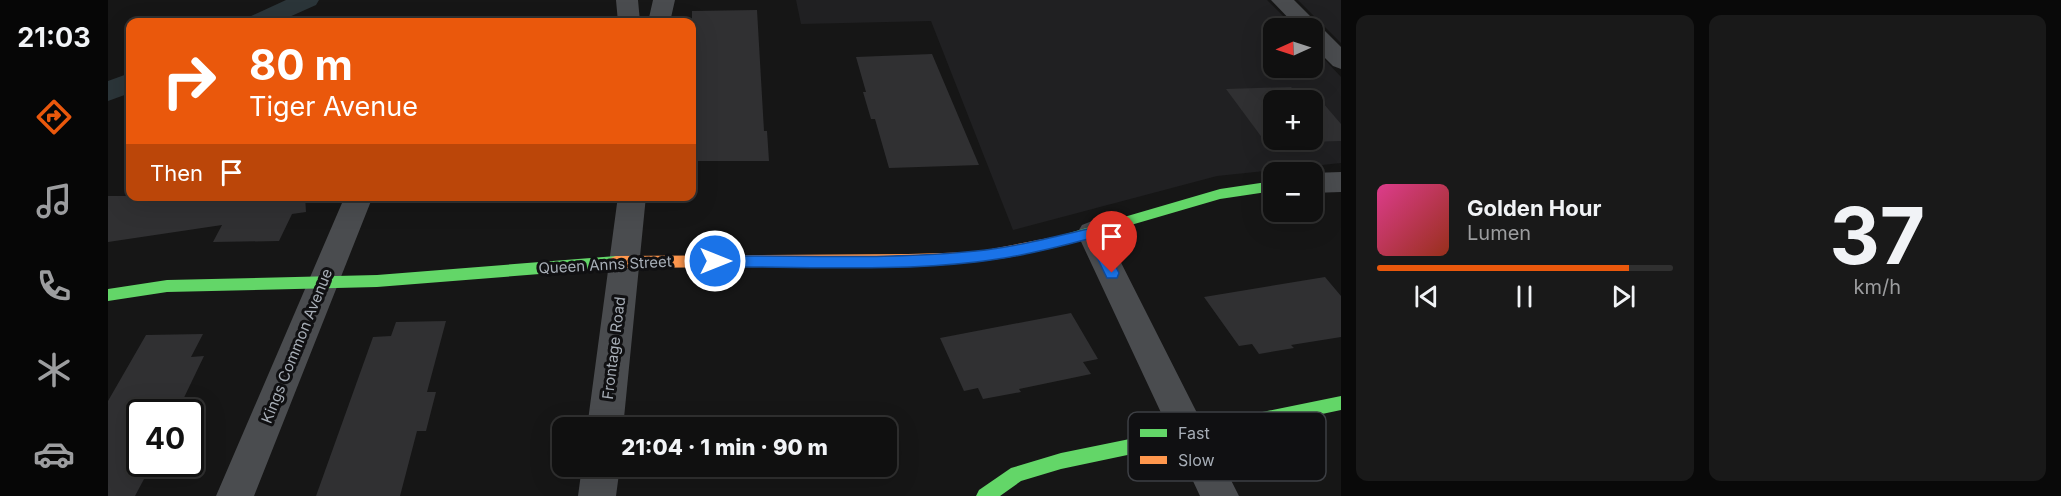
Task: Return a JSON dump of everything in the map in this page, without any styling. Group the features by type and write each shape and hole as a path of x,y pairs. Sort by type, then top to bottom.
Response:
{"street":[{"path":"627,0 629,18"},
{"path":"660,18 664,0"},
{"path":"1282,0 1299,18"},
{"path":"1323,42 1341,60"},
{"path":"1323,183 1341,182"},
{"name":"Queen Anns Street","path":"108,296 167,286 377,281 625,261 908,260 976,257 1036,247 1092,233 1220,194 1263,188"},
{"name":"Kings Common Avenue","path":"235,496 357,201"},
{"name":"Frontage Road","path":"606,417 631,201"},
{"path":"1092,233 1180,412"},
{"path":"1299,412 1341,403"},
{"path":"985,496 1017,474 1061,461 1128,448"},
{"path":"597,496 599,477"},
{"path":"1213,481 1220,496"}],"shaded area":[{"path":"796,0 1267,0 1285,18 1263,18 1263,78 1323,78 1323,58 1341,77 1341,163 1323,165 1323,162 1263,162 1263,171 1217,176 1013,230 931,21 801,24"},
{"path":"1298,0 1341,0 1341,43 1323,25 1323,18 1316,18"}],"building":[{"path":"757,10 764,131 767,131 769,161 696,161 696,18 692,18 692,11"},
{"path":"932,54 979,165 889,168 875,119 871,119 856,57"},
{"path":"1291,87 1311,89 1263,90 1263,139 1226,89"},
{"path":"1323,103 1341,124 1341,141 1323,141"},
{"path":"108,196 126,196 126,201 305,201 306,212 292,214 279,241 213,242 222,225 108,242"},
{"path":"1325,277 1341,296 1341,337 1291,345 1294,348 1259,354 1252,344 1239,346 1204,297"},
{"path":"1071,313 1098,359 1083,362 1091,374 1019,389 1021,392 983,399 978,388 964,391 940,338"},
{"path":"446,321 427,392 436,392 426,431 417,431 400,496 316,496 373,337 391,336 396,322"},
{"path":"203,334 191,357 204,356 183,399 126,399 126,477 145,477 135,496 108,496 108,401 146,335"}],"waterway":[{"path":"267,18 307,0"},
{"path":"108,92 126,84"}],"traffic: fast":[{"path":"1059,241 1220,194 1263,188"},
{"path":"108,295 167,286 377,281 616,262"},
{"path":"1298,412 1341,403"},
{"path":"985,496 1017,474 1061,461 1128,447"}],"traffic: slow":[{"path":"616,262 908,260 976,257 1059,241"}],"route":[{"path":"715,261 908,260 976,257 1036,247 1092,233 1112,273"}]}
